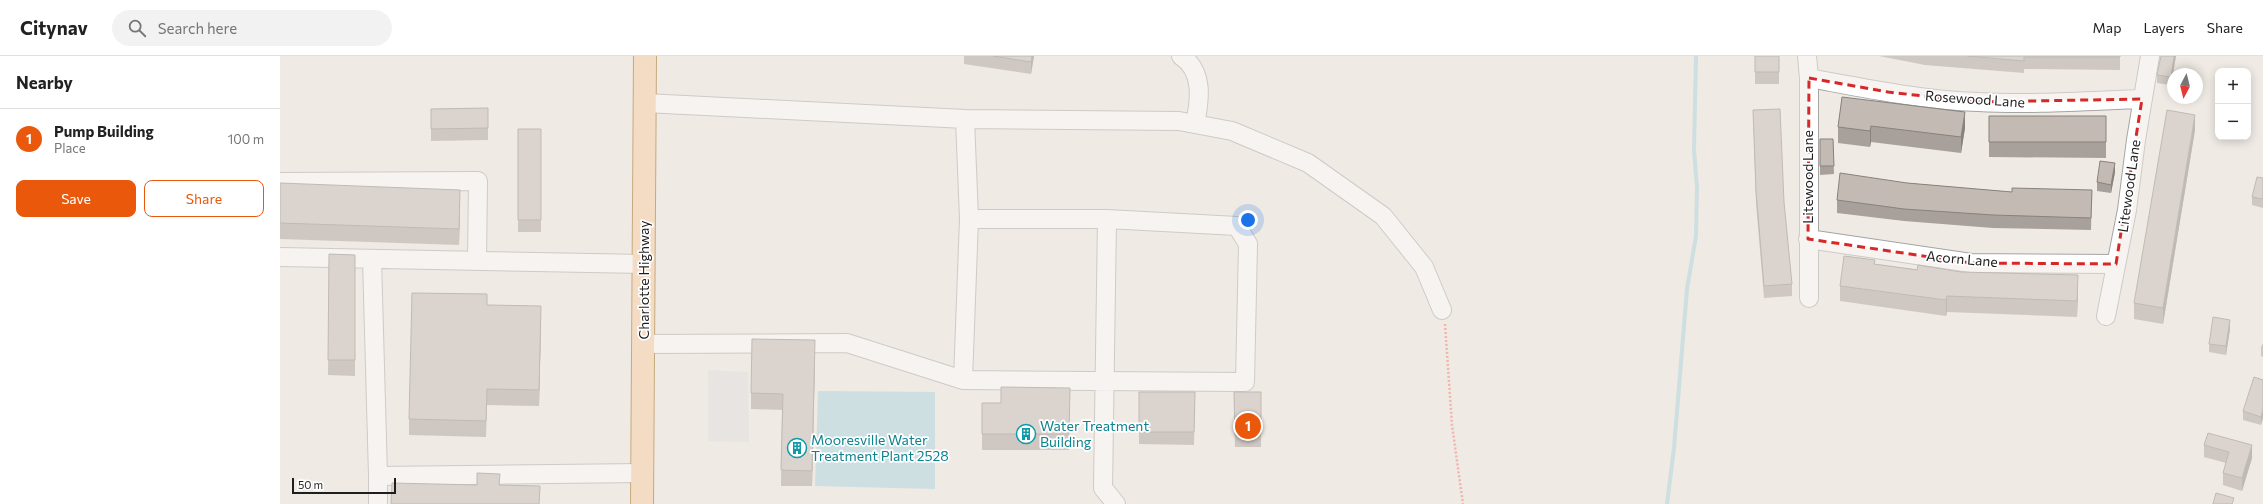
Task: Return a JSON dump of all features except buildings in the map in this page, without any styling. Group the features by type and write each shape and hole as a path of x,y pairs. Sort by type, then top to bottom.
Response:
{"main road":[{"name":"Charlotte Highway","path":"642,504 645,56"}],"street":[{"path":"1181,56 1187,60 1195,71 1199,86 1195,124"},
{"name":"Litewood Lane","path":"1807,56 1809,78 1809,298"},
{"name":"Litewood Lane","path":"2106,316 2127,210 2142,99 2150,56"},
{"name":"Rosewood Lane","path":"1809,78 1888,92 1976,102 2020,103 2142,99"},
{"path":"645,103 965,119 1179,121 1232,131 1308,163 1383,216 1424,267 1442,310"},
{"path":"963,380 969,219 965,119"},
{"path":"280,182 478,181 477,261"},
{"path":"643,344 847,343 963,380 1245,382 1248,244 1237,226 1107,219 969,219"},
{"path":"1107,219 1103,488 1116,504"},
{"name":"Acorn Lane","path":"1808,239 1971,263 2116,264"},
{"path":"280,257 644,264"},
{"path":"372,259 378,504"},
{"path":"378,476 642,473"}],"path":[{"path":"1442,310 1446,330 1452,426 1463,504"}],"highlighted area":[{"path":"1809,78 1888,92 1976,102 2142,99 2116,264 1971,263 1808,239"}],"shaded area":[{"path":"708,370 748,372 749,442 708,441"}],"water":[{"path":"818,391 935,392 935,489 815,486"}],"waterway":[{"path":"1667,504 1674,448 1687,289 1696,236 1697,187 1694,150 1696,56"}],"place":[{"name":"Pump Building","path":"1248,426"},
{"name":"Water Treatment Building","path":"1026,434"},
{"name":"Mooresville Water Treatment Plant 2528","path":"797,448"}]}
